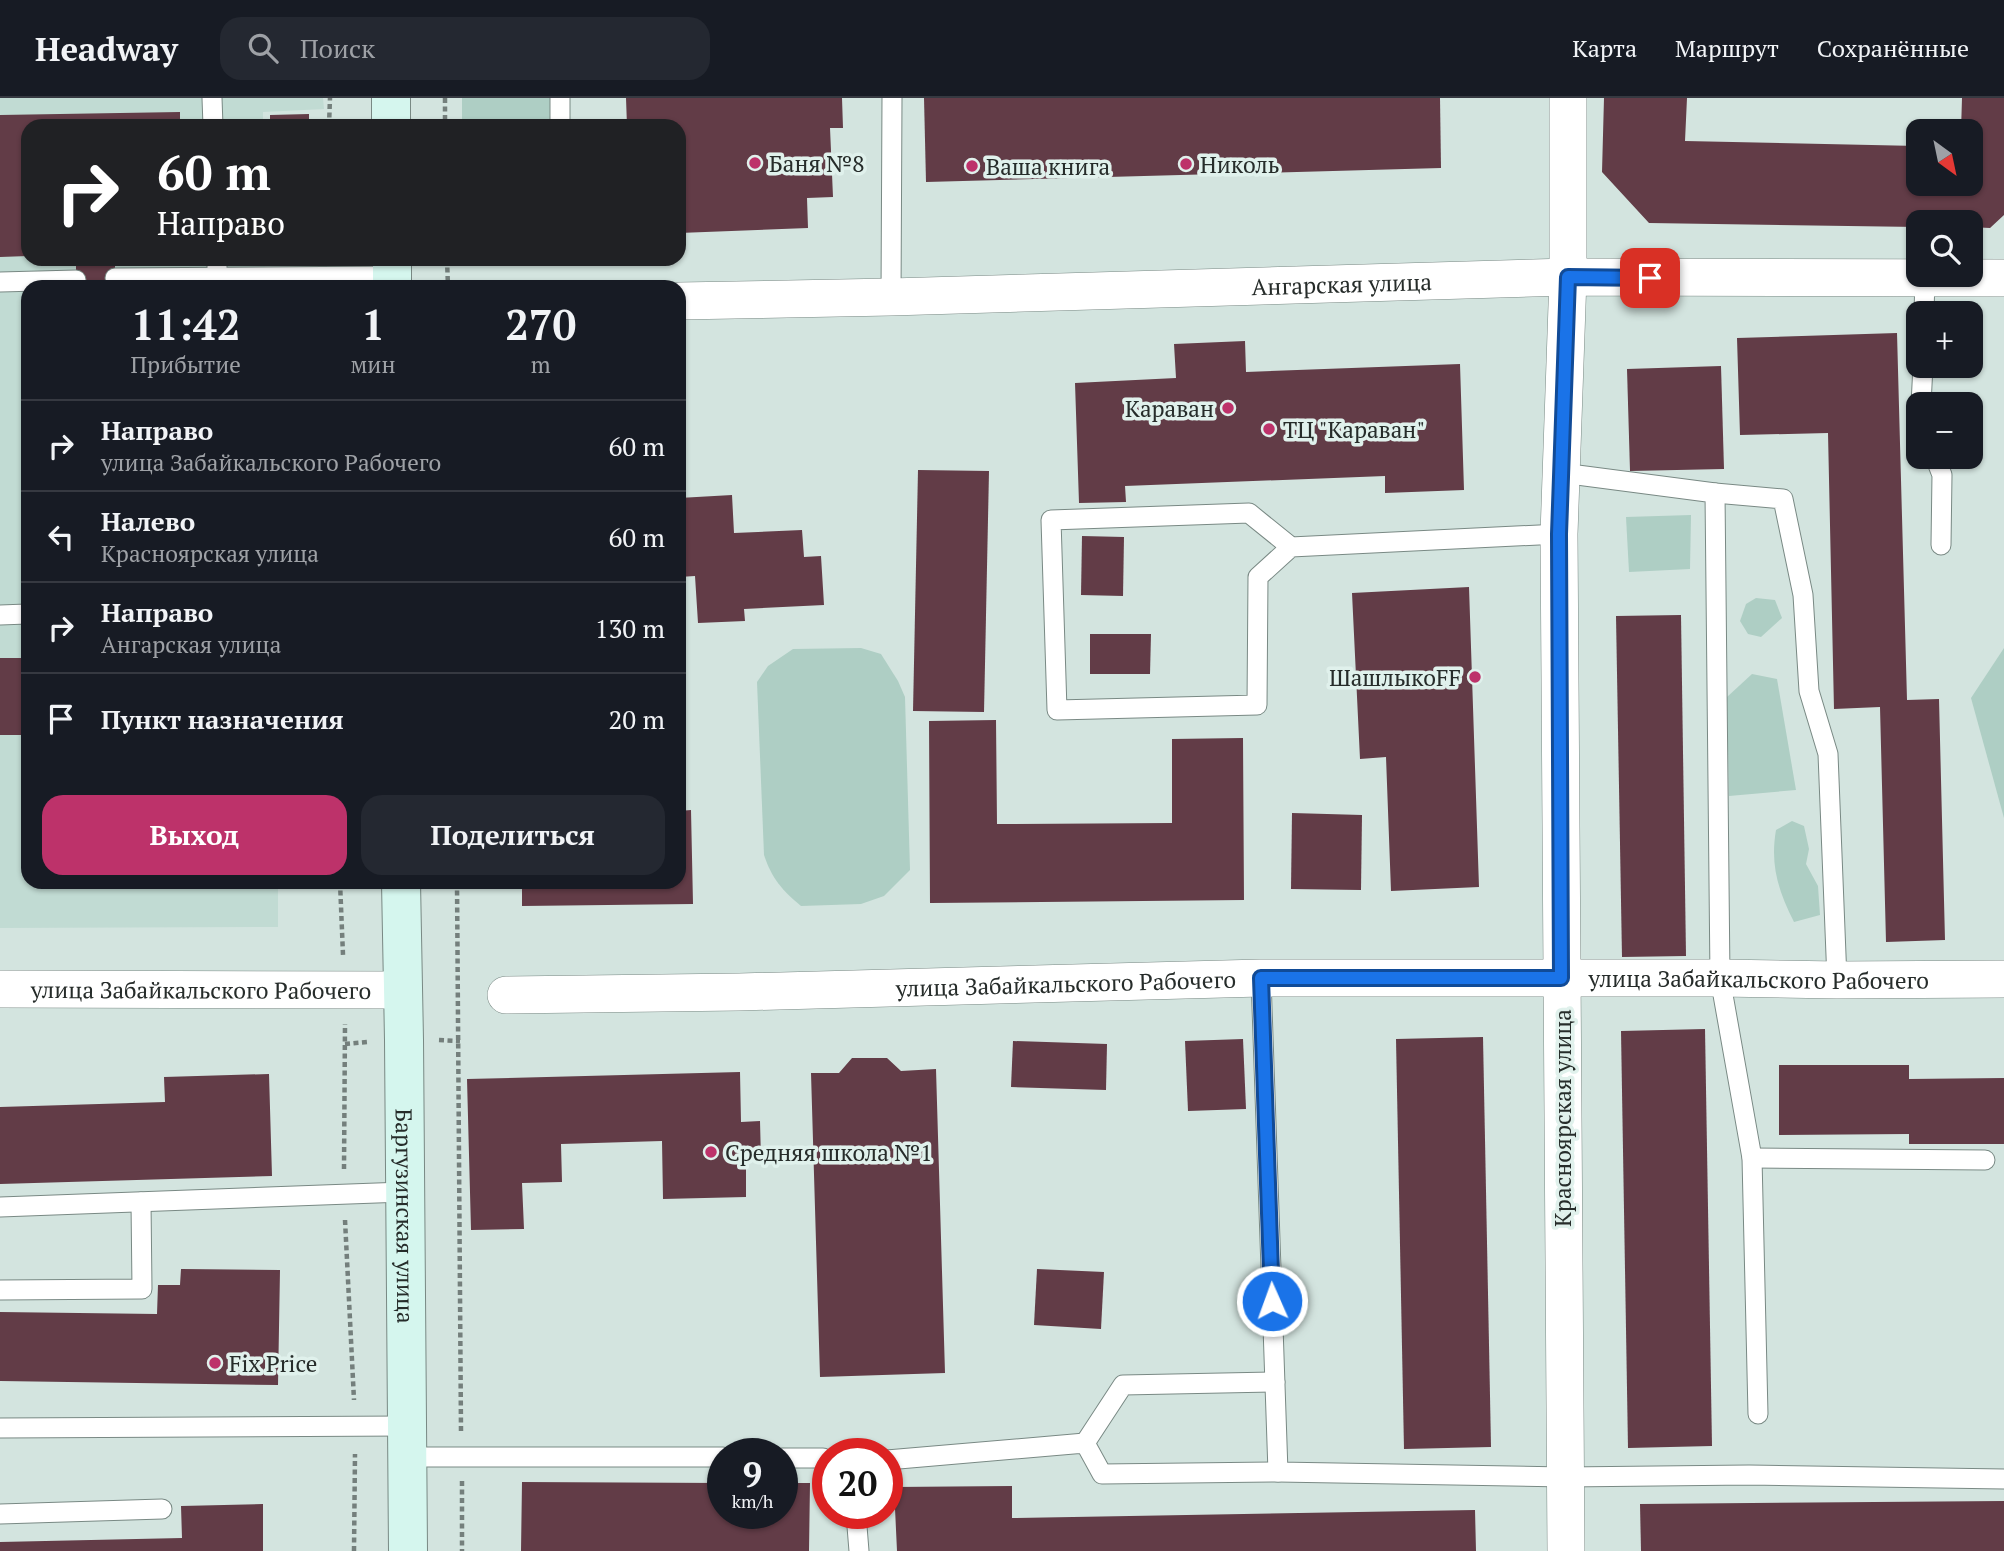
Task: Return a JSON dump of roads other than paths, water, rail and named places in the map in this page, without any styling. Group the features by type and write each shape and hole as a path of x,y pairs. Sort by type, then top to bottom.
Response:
{"main road":[{"path":"391,98 391,119"},
{"name":"Баргузинская улица","path":"401,889 408,1551"}],"street":[{"name":"Красноярская улица","path":"1566,1551 1559,534 1568,277 1568,98"},
{"name":"Ангарская улица","path":"686,301 891,298 1568,277 1925,296 2004,278"},
{"name":"улица Забайкальского Рабочего","path":"506,995 739,992 1261,978 2004,979"},
{"name":"улица Забайкальского Рабочего","path":"0,989 402,990"}],"lane":[{"path":"212,98 213,119"},
{"path":"560,98 560,119"},
{"path":"891,298 892,98"},
{"path":"115,278 217,269 392,274"},
{"path":"0,282 21,281"},
{"path":"1939,469 1942,475 1941,545"},
{"path":"1562,473 1783,499 1803,595 1809,691 1828,754 1838,980"},
{"path":"1715,493 1720,978 1752,1158 1758,1413"},
{"path":"1291,547 1249,513 1051,520 1057,709 1257,705 1258,577 1291,547 1559,534"},
{"path":"0,615 21,614"},
{"path":"1261,978 1278,1472"},
{"path":"1752,1158 1985,1160"},
{"path":"0,1208 404,1192"},
{"path":"0,1290 142,1289 141,1202"},
{"path":"1085,1444 1123,1385 1275,1382"},
{"path":"0,1428 407,1441 461,1456 707,1457"},
{"path":"1085,1444 1102,1474 1278,1472 1565,1477 1749,1475 2004,1479"},
{"path":"903,1459 1085,1444"},
{"path":"0,1514 162,1509"},
{"path":"857,1529 859,1551"}],"place":[{"name":"Баня №8","path":"755,163"},
{"name":"Николь","path":"1186,164"},
{"name":"Ваша книга","path":"972,166"},
{"name":"Караван","path":"1228,408"},
{"name":"ТЦ \"Караван\"","path":"1269,429"},
{"name":"ШашлыкоFF","path":"1475,677"},
{"name":"Средняя школа №1","path":"711,1152"},
{"name":"Fix Price","path":"215,1363"}]}
